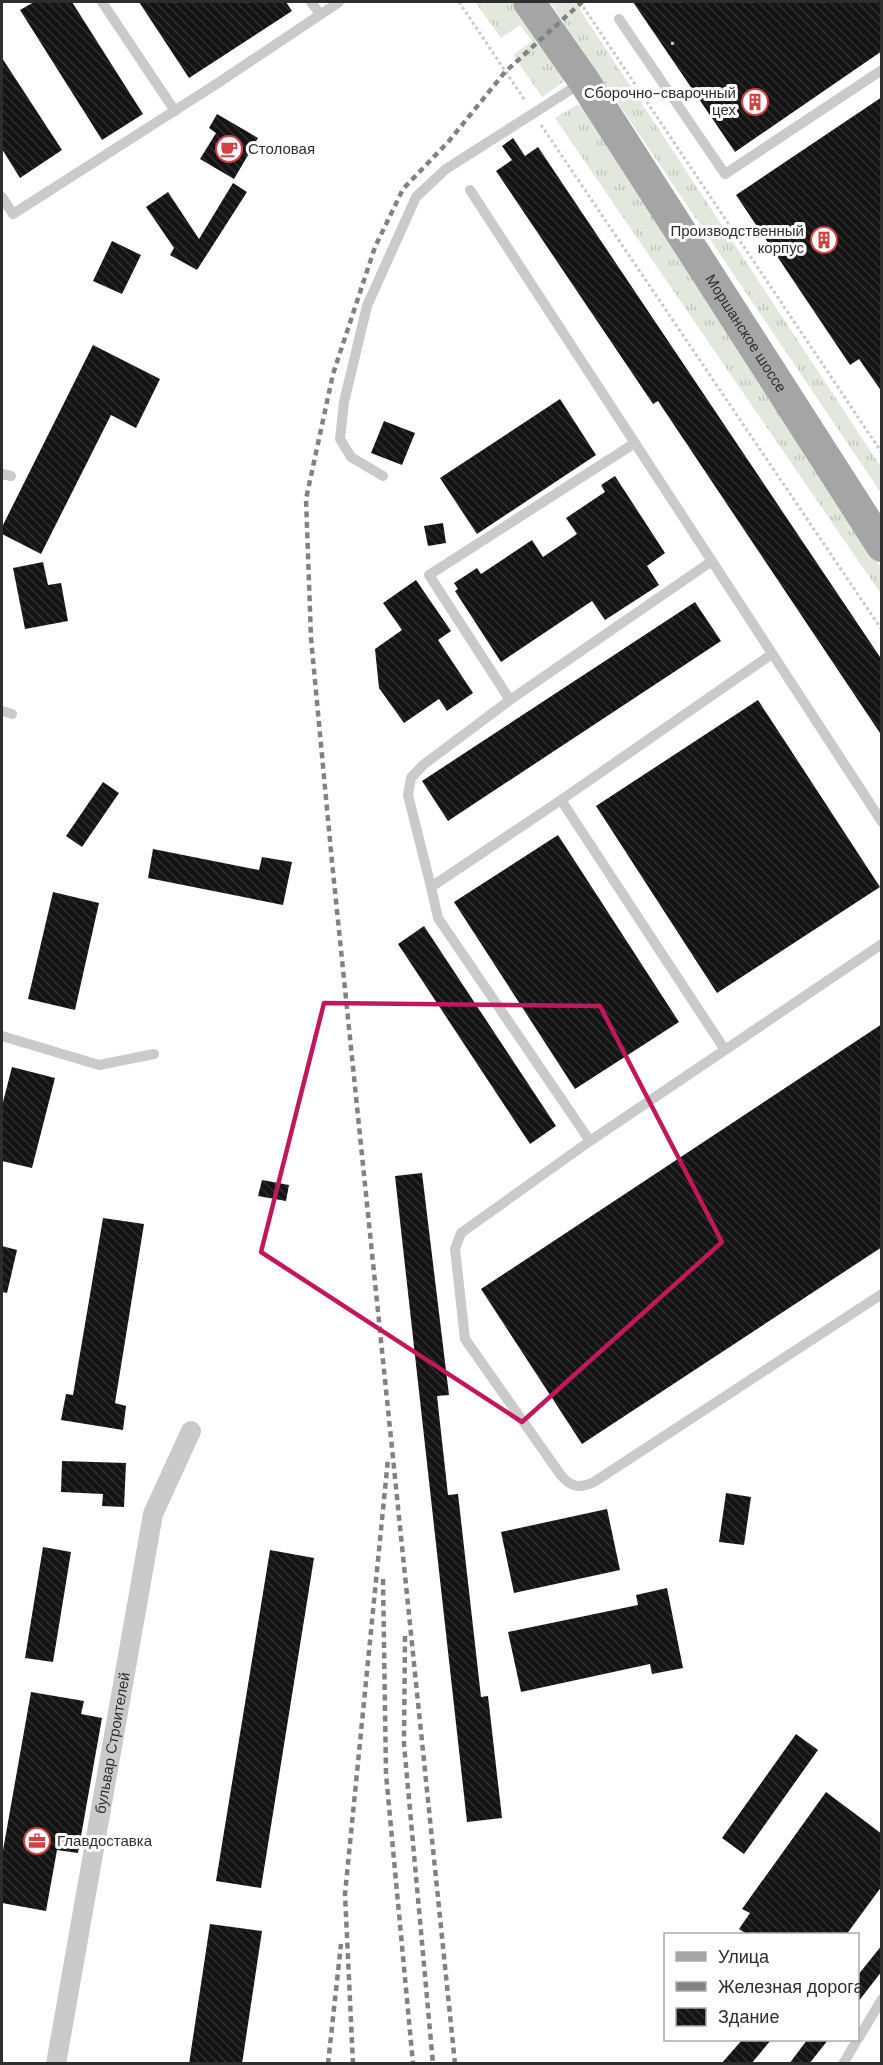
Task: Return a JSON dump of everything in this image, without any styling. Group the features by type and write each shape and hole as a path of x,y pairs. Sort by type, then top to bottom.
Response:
{"main road":[{"name":"Моршанское шоссе","path":"529,2 584,81 882,546"}],"street":[{"name":"бульвар Строителей","path":"56,2064 153,1514 191,1431"}],"lane":[{"path":"102,2 175,111"},
{"path":"311,2 320,14"},
{"path":"2,197 13,213 175,111 339,2"},
{"path":"619,19 725,174 882,70"},
{"path":"383,476 351,458 340,439 344,402 367,306 416,197 446,169 584,81"},
{"path":"470,190 882,822"},
{"path":"510,700 429,575 635,443"},
{"path":"590,1141 438,918 408,795 409,783 423,765 510,700 712,561"},
{"path":"431,887 772,654"},
{"path":"561,800 725,1050"},
{"path":"882,944 590,1141 461,1233 455,1249 465,1339 560,1474 570,1484 579,1487 594,1482 882,1294"},
{"path":"2,1036 99,1065 154,1054"},
{"path":"859,2036 882,1999"},
{"path":"843,2064 856,2041"}],"path":[{"path":"459,2 882,630"},
{"path":"580,2 882,453"}],"highlighted area":[{"path":"324,1003 600,1006 722,1242 522,1422 261,1252"}],"green space":[{"path":"475,2 512,2 565,78 562,83 542,97 513,55 532,41 520,25 501,38"},
{"path":"550,2 575,2 881,467 881,493"},
{"path":"577,105 582,106 881,568 881,594 555,118"}],"building":[{"path":"34,2 72,2 143,114 102,140 20,10"},
{"path":"139,2 286,2 292,11 189,78"},
{"name":"Сборочно-сварочный цех","path":"633,2 882,2 882,51 735,152"},
{"path":"2,58 62,150 20,178 2,149"},
{"name":"Производственный корпус","path":"882,97 882,392 859,359 850,365 736,195"},
{"name":"Столовая","path":"217,114 258,138 234,179 200,159 216,133 209,128"},
{"path":"513,138 525,156 538,147 882,660 882,736 658,401 653,404 496,171 512,160 502,146"},
{"path":"233,183 247,192 197,270 170,255 174,248 146,207 168,192 199,239"},
{"path":"112,241 141,255 122,294 93,281"},
{"path":"93,345 160,379 136,428 111,415 41,554 2,534 2,527"},
{"path":"560,399 596,455 477,534 440,478"},
{"path":"384,421 415,433 402,465 371,453"},
{"path":"615,476 665,553 647,566 659,585 605,620 592,601 501,662 455,591 458,589 454,583 477,568 481,574 532,540 543,557 577,534 566,518 605,492 601,485"},
{"path":"443,523 446,543 428,546 424,526"},
{"path":"43,562 48,585 61,583 68,621 25,629 13,568"},
{"path":"416,580 451,631 438,640 473,693 447,711 439,699 404,723 379,688 375,649 402,630 383,603"},
{"path":"695,602 721,641 448,821 422,781"},
{"path":"758,700 880,887 717,993 596,806"},
{"path":"103,782 119,793 82,847 66,836"},
{"path":"558,835 679,1022 575,1089 454,902"},
{"path":"153,849 259,870 262,857 292,862 283,905 148,878"},
{"path":"53,892 99,903 75,1010 28,999"},
{"path":"424,926 556,1126 530,1144 398,944"},
{"path":"882,1024 882,1247 582,1444 481,1289"},
{"path":"12,1067 55,1078 32,1168 2,1161 2,1106"},
{"path":"422,1173 449,1395 437,1396 448,1495 458,1494 481,1697 488,1696 502,1818 467,1822 395,1176"},
{"path":"262,1180 289,1185 286,1201 258,1196"},
{"path":"103,1218 144,1224 115,1403 126,1406 123,1430 61,1420 66,1394 73,1395"},
{"path":"2,1246 17,1250 7,1293 2,1292"},
{"path":"62,1461 126,1463 124,1507 102,1506 103,1494 61,1492"},
{"path":"726,1493 751,1497 744,1545 719,1542"},
{"path":"607,1509 620,1570 514,1593 501,1532"},
{"path":"43,1547 71,1552 53,1662 25,1658"},
{"path":"270,1550 314,1558 261,1888 216,1881"},
{"path":"667,1588 683,1668 652,1674 650,1664 521,1692 508,1632 638,1605 636,1595"},
{"path":"31,1692 84,1701 81,1714 102,1718 78,1853 57,1850 46,1911 2,1903 2,1856"},
{"path":"796,1734 818,1750 744,1854 722,1838"},
{"path":"826,1792 882,1834 882,1886 847,1933 745,1933 739,1929 750,1913 742,1909"},
{"path":"210,1924 262,1931 242,2064 189,2064"},
{"path":"882,1945 882,1971 859,2001 859,1974"},
{"path":"741,2041 770,2041 751,2064 721,2064"},
{"path":"806,2041 827,2041 809,2064 789,2064"}],"railway":[{"path":"455,2064 332,862 311,638 306,499 333,374 375,247 403,189 449,141 505,72 582,2"},
{"path":"353,2064 345,1894 388,1459"},
{"path":"383,1579 386,1774 413,2064"},
{"path":"405,1636 404,1744 433,2064"},
{"path":"328,2064 341,1944"}],"place":[{"name":"Сборочно-сварочный цех","path":"755,102"},
{"name":"Столовая","path":"229,149"},
{"name":"Производственный корпус","path":"824,240"},
{"name":"Главдоставка","path":"37,1841"}]}
